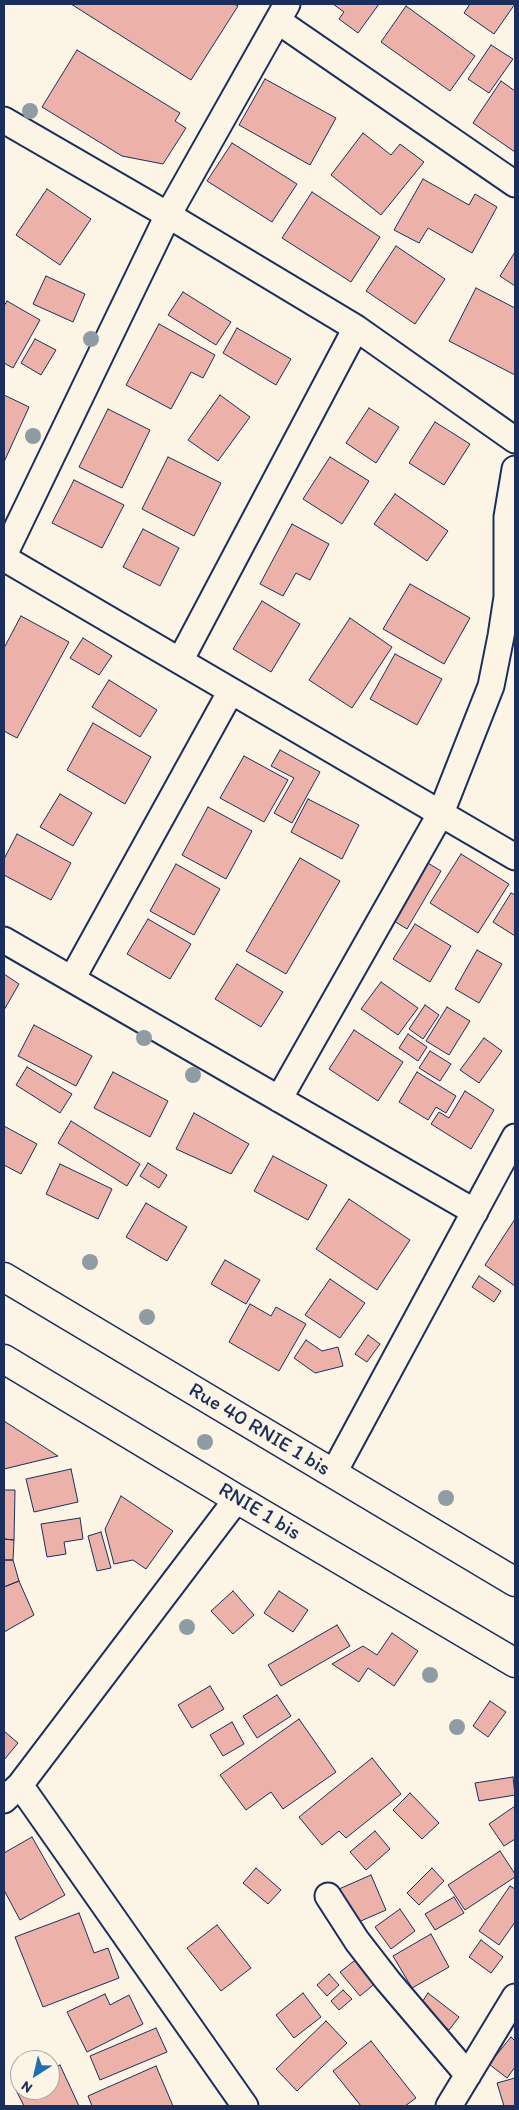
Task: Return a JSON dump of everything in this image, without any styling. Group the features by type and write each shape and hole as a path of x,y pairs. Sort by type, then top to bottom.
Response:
{"main road":[{"name":"Rue 40 RNIE 1 bis","path":"4,1277 515,1582"},
{"name":"RNIE 1 bis","path":"4,1359 515,1663"}],"street":[{"path":"515,184 283,12 168,215 4,557 515,857"},
{"path":"4,120 168,215 356,328 515,440"},
{"path":"180,661 356,328"},
{"path":"279,1099 441,813 491,686 502,636 506,598 507,517 515,469"},
{"path":"72,979 231,691"},
{"path":"4,940 475,1212"},
{"path":"333,1474 515,1137"},
{"path":"237,1499 12,1792 245,2106"},
{"path":"328,1896 388,1981 468,2075"},
{"path":"449,2106 515,1997"}],"building":[{"path":"71,4 234,4 238,6 191,80"},
{"path":"333,4 379,4 358,33 339,19 344,12"},
{"path":"470,4 515,4 494,34 464,13"},
{"path":"406,6 475,56 450,91 381,42"},
{"path":"491,45 513,59 489,93 468,79"},
{"path":"77,50 180,113 175,121 186,128 163,164 122,156 42,107"},
{"path":"265,79 336,118 310,165 239,125"},
{"path":"501,81 515,91 515,152 473,123"},
{"path":"363,133 391,155 400,144 424,162 381,215 331,175"},
{"path":"232,143 297,184 272,222 207,181"},
{"path":"423,179 469,205 475,194 497,207 472,253 428,228 419,243 394,230"},
{"path":"47,189 91,219 60,265 16,235"},
{"path":"312,192 380,237 351,282 282,238"},
{"path":"396,246 445,279 415,324 366,291"},
{"path":"515,252 515,286 500,276"},
{"path":"46,276 85,294 73,322 33,304"},
{"path":"476,288 515,308 515,375 449,341"},
{"path":"183,292 231,322 216,345 168,315"},
{"path":"7,301 40,320 13,368 4,363 4,306"},
{"path":"159,324 215,355 203,378 191,372 171,409 126,385"},
{"path":"237,328 291,359 276,385 223,353"},
{"path":"35,339 56,350 41,375 21,363"},
{"path":"4,395 29,407 4,462"},
{"path":"220,395 250,417 218,461 188,440"},
{"path":"369,408 399,427 376,463 346,443"},
{"path":"108,409 150,430 122,488 79,467"},
{"path":"435,422 470,444 444,485 409,463"},
{"path":"168,457 221,483 194,536 142,509"},
{"path":"330,457 369,481 342,524 303,499"},
{"path":"74,480 124,505 102,548 52,523"},
{"path":"395,494 448,531 427,561 374,524"},
{"path":"292,524 329,544 310,580 296,573 283,596 260,584"},
{"path":"143,529 179,548 160,586 123,567"},
{"path":"410,584 470,618 444,664 383,629"},
{"path":"262,601 300,624 271,672 233,649"},
{"path":"21,616 69,642 17,738 4,731 4,648"},
{"path":"350,618 392,647 352,708 309,680"},
{"path":"83,638 112,656 99,675 70,658"},
{"path":"395,654 442,679 417,725 370,699"},
{"path":"109,680 157,710 140,737 92,707"},
{"path":"93,723 151,757 125,804 67,770"},
{"path":"280,750 320,772 292,823 274,813 294,778 271,766"},
{"path":"244,756 288,780 264,822 220,798"},
{"path":"60,794 92,813 73,846 40,827"},
{"path":"308,799 359,825 342,859 291,832"},
{"path":"208,807 252,831 226,879 182,855"},
{"path":"17,834 71,863 51,900 4,875 4,859"},
{"path":"461,854 509,884 478,933 430,903"},
{"path":"300,858 340,881 286,974 246,951"},
{"path":"423,860 441,871 407,929 389,918"},
{"path":"176,864 220,889 194,935 150,911"},
{"path":"511,893 515,895 515,936 493,922"},
{"path":"148,919 191,944 170,979 127,954"},
{"path":"415,924 451,946 430,982 393,959"},
{"path":"477,950 502,964 479,1003 455,989"},
{"path":"237,964 283,992 261,1027 215,999"},
{"path":"4,974 19,984 4,1010"},
{"path":"381,982 418,1008 398,1035 361,1009"},
{"path":"425,1005 439,1015 423,1039 409,1029"},
{"path":"447,1007 470,1021 449,1055 426,1041"},
{"path":"34,1025 92,1056 76,1086 18,1056"},
{"path":"354,1030 403,1062 378,1101 329,1069"},
{"path":"408,1034 427,1047 418,1061 399,1048"},
{"path":"484,1038 502,1051 479,1083 460,1070"},
{"path":"430,1051 451,1064 440,1081 419,1068"},
{"path":"27,1067 72,1094 60,1113 16,1085"},
{"path":"113,1072 168,1101 150,1137 94,1108"},
{"path":"417,1072 456,1096 446,1113 436,1107 428,1120 399,1102"},
{"path":"465,1091 494,1110 471,1149 431,1124 439,1112 449,1118"},
{"path":"194,1113 249,1144 231,1174 176,1149"},
{"path":"71,1121 140,1164 127,1186 58,1143"},
{"path":"4,1126 37,1144 21,1174 4,1165"},
{"path":"273,1156 327,1185 308,1220 254,1191"},
{"path":"148,1163 167,1175 159,1188 140,1176"},
{"path":"60,1164 112,1189 98,1219 46,1194"},
{"path":"349,1199 410,1240 377,1290 316,1249"},
{"path":"146,1203 187,1227 167,1261 126,1237"},
{"path":"515,1219 515,1286 485,1265"},
{"path":"225,1260 260,1280 246,1304 211,1284"},
{"path":"479,1276 501,1291 494,1302 472,1287"},
{"path":"330,1279 365,1303 340,1338 305,1315"},
{"path":"250,1304 271,1316 276,1307 306,1324 279,1371 229,1342"},
{"path":"368,1335 380,1344 367,1362 355,1354"},
{"path":"306,1340 322,1351 338,1347 343,1366 315,1373 294,1358"},
{"path":"4,1421 58,1456 4,1469"},
{"path":"71,1469 78,1502 34,1512 26,1479"},
{"path":"4,1490 15,1490 14,1540 4,1539"},
{"path":"121,1496 173,1531 146,1569 133,1560 114,1564 105,1529"},
{"path":"80,1518 83,1539 64,1542 66,1554 47,1557 41,1524"},
{"path":"101,1532 111,1568 97,1571 88,1536"},
{"path":"4,1539 14,1540 13,1560 4,1560"},
{"path":"4,1560 13,1560 19,1581 4,1587"},
{"path":"19,1581 34,1615 4,1632 4,1587"},
{"path":"233,1591 254,1615 233,1634 211,1611"},
{"path":"279,1591 308,1610 293,1632 264,1613"},
{"path":"337,1625 350,1646 281,1686 268,1665"},
{"path":"392,1633 418,1651 394,1686 368,1668 359,1682 332,1664 363,1646 377,1655"},
{"path":"210,1686 224,1709 192,1728 178,1705"},
{"path":"277,1695 291,1716 257,1738 243,1716"},
{"path":"490,1701 506,1712 488,1737 473,1726"},
{"path":"299,1719 336,1772 283,1809 271,1792 246,1810 220,1775"},
{"path":"232,1722 244,1744 223,1756 210,1735"},
{"path":"4,1731 18,1743 4,1760"},
{"path":"372,1758 401,1794 346,1838 339,1831 322,1845 299,1817"},
{"path":"513,1777 515,1795 479,1801 475,1783"},
{"path":"410,1793 439,1823 422,1839 393,1810"},
{"path":"515,1806 515,1839 504,1846 489,1824"},
{"path":"375,1831 390,1849 366,1870 350,1852"},
{"path":"32,1837 65,1895 20,1920 4,1890 4,1853"},
{"path":"500,1851 515,1877 465,1910 448,1885"},
{"path":"256,1868 281,1890 268,1904 243,1883"},
{"path":"432,1868 444,1881 419,1905 407,1893"},
{"path":"371,1875 386,1910 354,1924 339,1889"},
{"path":"510,1886 515,1889 515,1922 499,1945 479,1931"},
{"path":"454,1897 464,1913 435,1930 425,1914"},
{"path":"400,1909 415,1931 391,1949 375,1927"},
{"path":"79,1913 94,1953 108,1948 119,1978 43,2007 15,1937"},
{"path":"217,1925 251,1968 221,1991 187,1948"},
{"path":"431,1934 449,1967 412,1988 393,1956"},
{"path":"481,1940 503,1957 491,1973 469,1957"},
{"path":"358,1958 378,1981 360,1996 340,1972"},
{"path":"329,1974 339,1985 327,1996 317,1985"},
{"path":"343,1990 352,1999 339,2010 331,2001"},
{"path":"303,1993 321,2017 294,2038 276,2015"},
{"path":"428,1993 459,2017 449,2030 419,2007"},
{"path":"105,1994 110,2005 129,1995 143,2024 87,2052 67,2012"},
{"path":"326,2021 347,2043 297,2091 276,2069"},
{"path":"156,2028 167,2052 100,2080 90,2056"},
{"path":"511,2037 515,2041 515,2067 507,2078 489,2064"},
{"path":"371,2041 416,2098 405,2106 361,2106 333,2071"},
{"path":"60,2065 79,2106 24,2106 21,2100 60,2100"},
{"path":"156,2066 173,2106 92,2106 88,2096"},
{"path":"515,2078 515,2106 504,2106 497,2083"}]}
